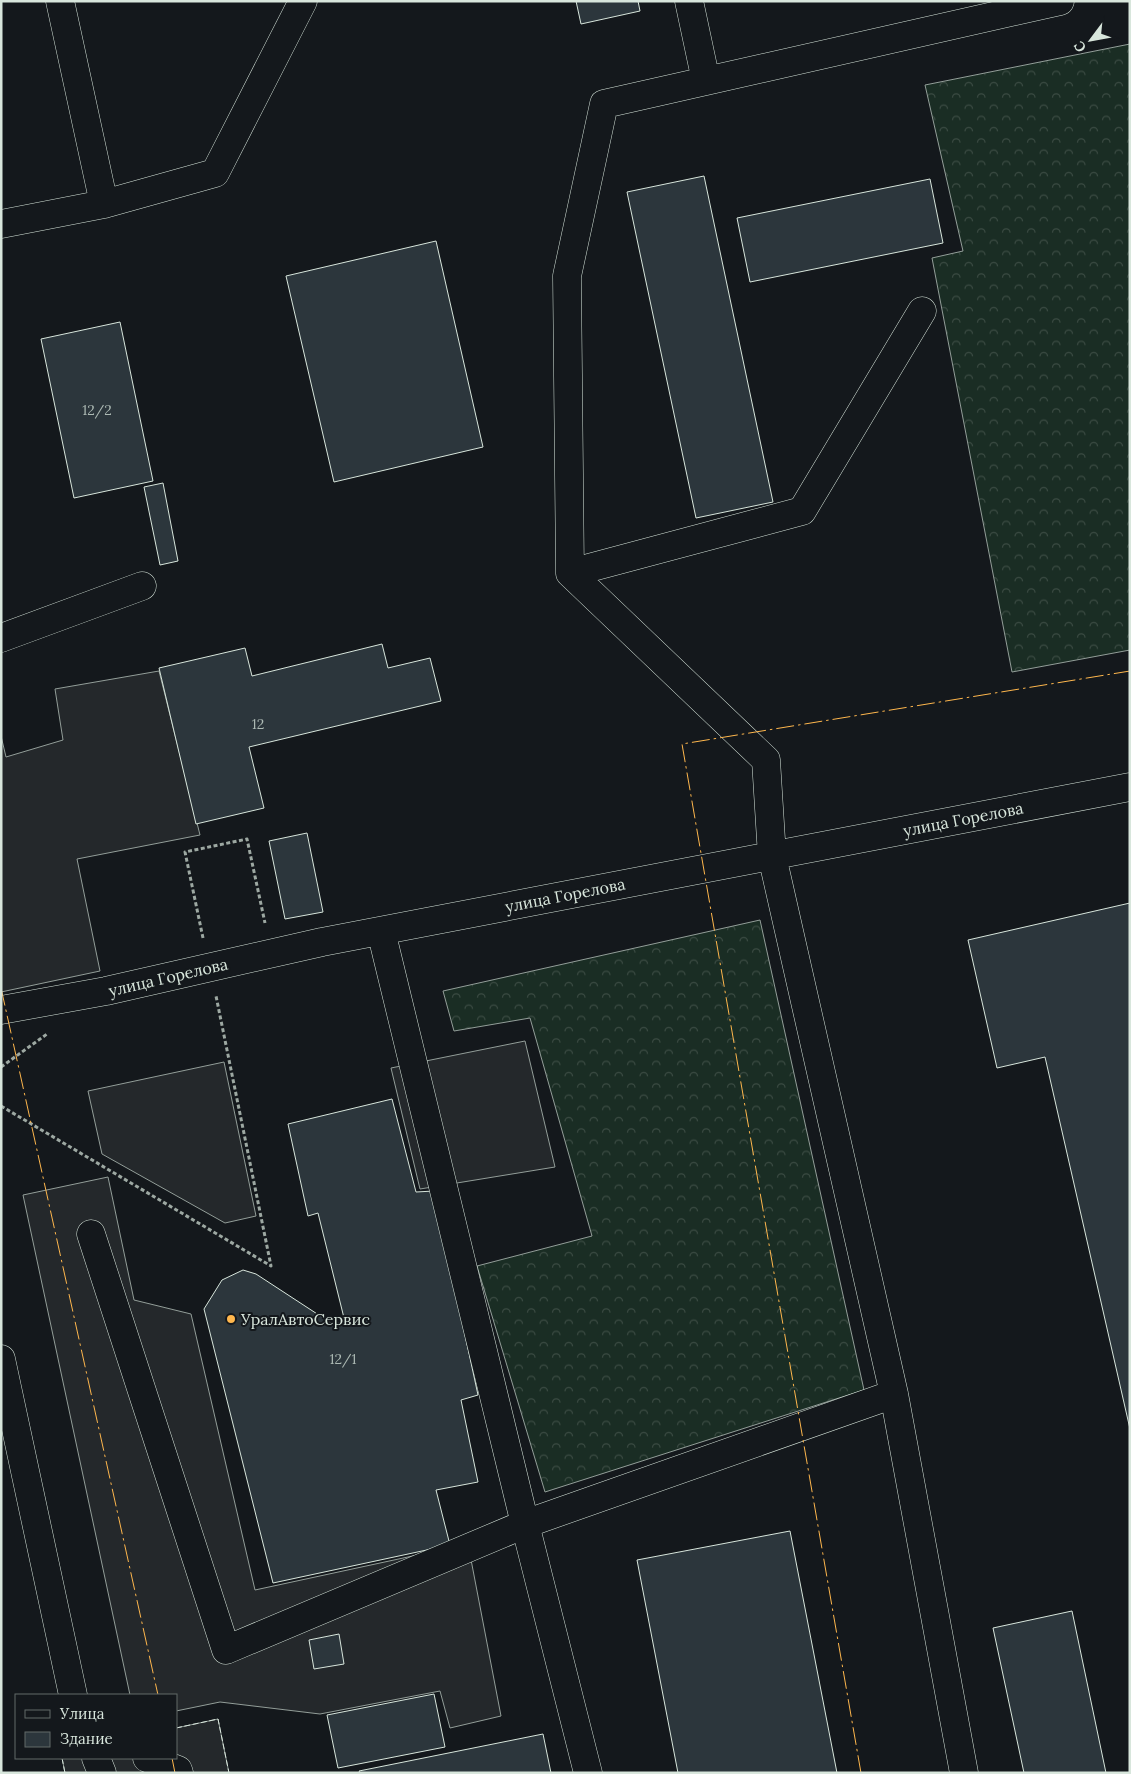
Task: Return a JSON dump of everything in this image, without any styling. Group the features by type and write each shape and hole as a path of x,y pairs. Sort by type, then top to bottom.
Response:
{"street":[{"path":"60,1 104,204"},
{"path":"1,224 104,204 215,173 303,1"},
{"path":"689,1 706,81"},
{"path":"964,1773 894,1394 772,856 766,760 570,573 567,276 604,104 1060,1"},
{"path":"570,573 802,511 922,311"},
{"path":"1,638 142,586"},
{"name":"улица Горелова","path":"1,1010 106,991 381,930 1130,787"},
{"path":"381,930 525,1524 588,1773"},
{"path":"91,1234 226,1650 525,1524 894,1394"},
{"path":"1,1359 73,1694"},
{"path":"96,1759 102,1773"},
{"path":"150,1759 178,1770 179,1773"}],"path":[{"path":"1,1106 271,1266 210,967 184,852 247,838"}],"green space":[{"path":"1130,44 1130,650 1012,672 932,258 963,251 925,85"},
{"path":"760,920 864,1390 545,1492 477,1266 592,1236 530,1018 454,1031 443,991"}],"shaded area":[{"path":"159,671 200,835 77,859 100,971 1,992 1,736 6,757 63,740 55,689"},
{"path":"525,1041 555,1167 420,1189 391,1068"},
{"path":"224,1062 256,1216 225,1223 102,1154 88,1091"},
{"path":"108,1177 134,1300 191,1314 255,1590 468,1544 501,1716 450,1728 440,1691 320,1714 220,1702 178,1711 178,1694 130,1694 23,1195"},
{"path":"218,1719 229,1773 65,1773 62,1759 178,1759 178,1728"}],"building":[{"path":"576,1 638,1 640,11 581,24"},
{"path":"704,176 773,502 696,518 627,192"},
{"path":"930,179 943,243 750,282 737,218"},
{"path":"436,241 483,447 334,482 286,276"},
{"path":"120,322 153,481 74,498 41,339"},
{"path":"163,483 178,561 160,565 144,487"},
{"path":"382,644 388,668 430,658 441,701 249,747 264,808 196,824 159,668 245,648 252,676"},
{"path":"307,833 323,912 285,919 269,841"},
{"path":"1130,903 1130,1429 1045,1057 997,1068 968,940"},
{"path":"392,1099 416,1192 434,1191 478,1395 461,1400 478,1482 436,1490 450,1545 273,1583 204,1309 222,1280 243,1270 256,1274 331,1323 345,1322 318,1213 308,1216 288,1124"},
{"path":"790,1531 837,1773 678,1773 637,1560"},
{"path":"1072,1611 1106,1773 1024,1773 993,1628"},
{"path":"339,1634 344,1664 314,1669 309,1640"},
{"path":"434,1694 445,1747 338,1768 327,1715"},
{"path":"543,1734 551,1773 360,1773 359,1771"}],"fence":[{"path":"178,1728 218,1719 229,1773"},
{"path":"62,1759 65,1773"}],"power":[{"path":"861,1773 682,744 1130,671"},
{"path":"1,988 158,1694"},
{"path":"172,1759 175,1773"}],"place":[{"name":"УралАвтоСервис","path":"231,1319"}]}
